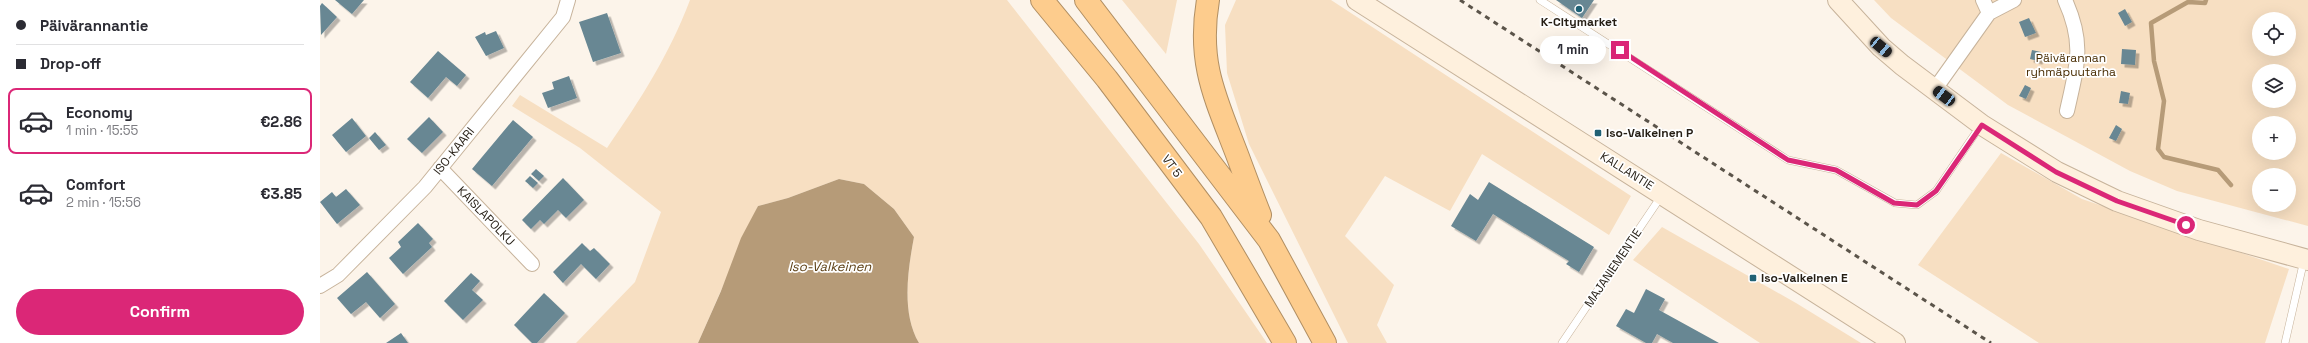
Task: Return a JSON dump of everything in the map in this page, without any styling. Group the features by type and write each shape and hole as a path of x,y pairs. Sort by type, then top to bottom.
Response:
{"highway":[{"name":"VT 5","path":"1042,0 1107,79 1211,218 1285,343"},
{"path":"1086,0 1269,240"},
{"path":"1208,0 1204,33 1205,58 1210,84 1269,240 1325,343"}],"main road":[{"name":"KALLANTIE","path":"1358,0 1895,343"},
{"path":"1838,0 1881,47 1982,125 2056,172 2117,201 2199,230 2306,260"}],"street":[{"name":"ISO-KAARI","path":"320,286 338,275 425,187 563,17 568,0"},
{"path":"1983,0 1989,13"},
{"path":"1935,89 1989,13 2014,0"},
{"path":"2065,0 2078,35 2077,65 2067,111"},
{"name":"KAISLAPOLKU","path":"440,168 532,264"}],"lane":[{"path":"1540,0 1788,160 1836,170 1894,203 1917,205 1936,191 1982,125"},
{"name":"MAJANIEMENTIE","path":"1562,343 1663,194"},
{"path":"2284,343 2306,260"}],"green space":[{"path":"690,0 1007,0 1199,244 1267,343 919,343 913,331 908,305 908,277 914,237 894,209 864,184 839,179 788,198 758,206 698,343 576,343 635,282 661,212 580,148 512,106 520,95 607,148 653,76 673,39"},
{"path":"1122,0 1177,0 1166,54"},
{"path":"1236,0 1331,0 1631,196 1609,235 1482,154 1450,211 1385,176 1345,236 1394,285 1377,325 1387,343 1348,343 1249,144 1227,73 1225,25"},
{"name":"Päivärannan ryhmäpuutarha","path":"1874,0 2308,0 2308,226 2256,212 2296,212 2296,168 2252,168 2252,211 2177,191 2130,171 2008,105 1891,18"},
{"path":"2001,153 2082,199 2289,269 2265,343 2039,343 1918,265"},
{"path":"1662,227 1796,303 1861,343 1760,343 1633,260"}],"water":[{"name":"Iso-Valkeinen","path":"839,179 864,184 894,209 914,237 908,277 908,305 913,331 919,343 698,343 721,291 741,238 758,206 788,198"}],"building":[{"path":"335,0 364,0 352,14"},
{"name":"K-Citymarket","path":"1556,0 1594,0 1582,18"},
{"path":"322,3 337,17 321,35 320,6"},
{"path":"2125,9 2132,22 2125,26 2118,13"},
{"path":"607,13 621,53 593,62 579,22"},
{"path":"2029,18 2036,33 2025,37 2019,22"},
{"path":"496,31 504,48 486,56 475,37 485,32 486,35"},
{"path":"2122,49 2136,50 2135,65 2121,64"},
{"path":"2032,50 2041,52 2039,61 2030,59"},
{"path":"438,51 466,75 457,86 446,77 428,98 410,82"},
{"path":"569,76 577,98 548,108 542,93 554,89 552,82"},
{"path":"2025,85 2031,88 2026,99 2019,96"},
{"path":"2121,91 2130,93 2128,104 2119,103"},
{"path":"429,117 443,132 422,153 407,139"},
{"path":"352,118 366,136 346,152 332,135"},
{"path":"513,120 533,137 492,186 472,169"},
{"path":"2116,125 2122,129 2116,141 2109,138"},
{"path":"375,132 386,145 379,150 369,138"},
{"path":"536,169 544,176 539,181 531,174"},
{"path":"530,176 538,183 533,188 525,181"},
{"path":"563,178 584,200 566,218 558,210 544,224 540,220 531,229 522,220"},
{"path":"1489,182 1594,247 1579,272 1566,264 1569,261 1493,214 1476,241 1451,226 1470,194 1478,200"},
{"path":"346,189 360,205 337,224 320,202 332,192 336,197"},
{"path":"418,223 433,239 429,243 432,247 403,274 389,258 401,247 398,242"},
{"path":"582,243 590,251 594,248 610,264 596,279 581,264 563,283 553,272"},
{"path":"367,272 395,304 380,318 366,302 351,314 337,298"},
{"path":"471,273 480,281 472,290 483,300 463,320 444,301"},
{"path":"1646,289 1665,299 1659,310 1719,343 1673,343 1657,334 1652,343 1646,343 1616,326 1626,309 1634,313"},
{"path":"544,293 565,313 537,343 532,343 514,325"},
{"path":"401,333 408,343 386,343"}],"waterway":[{"path":"2206,0 2205,3 2188,2 2151,23 2154,61 2164,101 2158,149 2164,157 2218,170 2231,185"}],"railway":[{"path":"1460,0 1991,343"}],"place":[{"name":"K-Citymarket","path":"1579,9"},
{"name":"Iso-Valkeinen P","path":"1598,133"},
{"name":"Iso-Valkeinen E","path":"1753,278"}],"route":[{"path":"1620,50 1788,160 1836,170 1894,203 1917,205 1936,191 1982,125 2056,172 2117,201 2186,225"}]}
